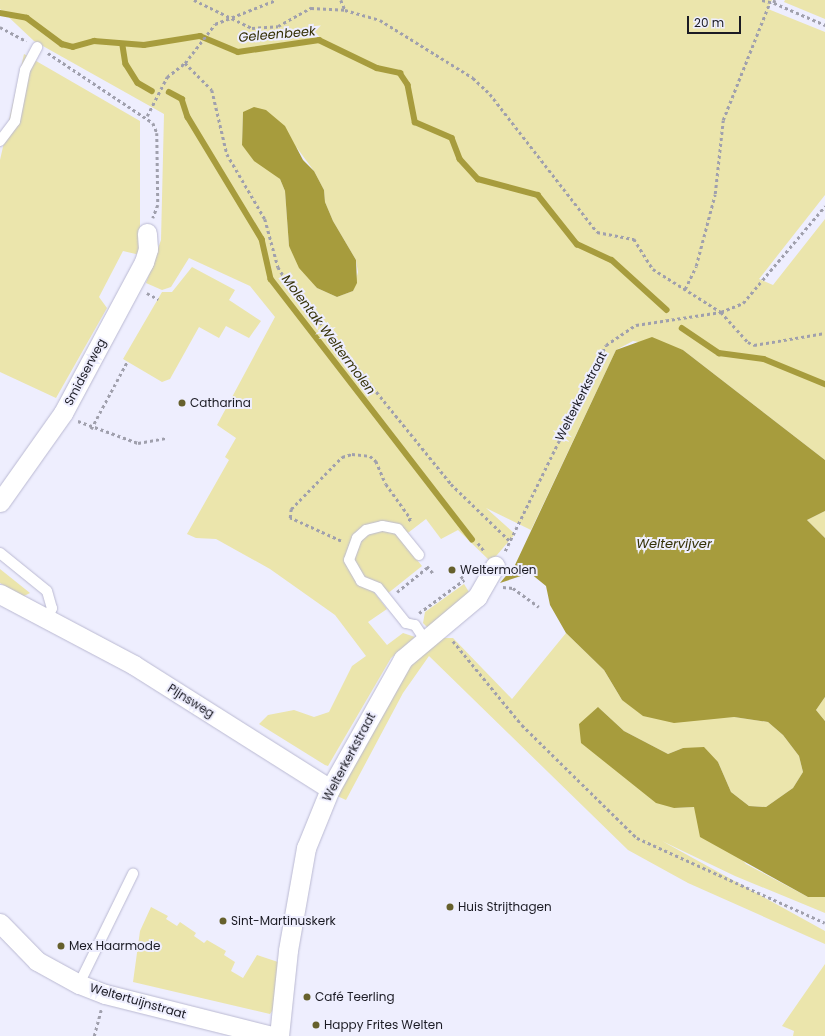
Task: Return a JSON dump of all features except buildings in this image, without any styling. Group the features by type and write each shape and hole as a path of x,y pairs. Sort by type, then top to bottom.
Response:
{"street":[{"name":"Smidserweg","path":"0,502 63,413 144,262 148,249 147,233"},
{"name":"Welterkerkstraat","path":"279,1036 288,950 306,848 330,789 403,659 476,597 476,584 495,566"},
{"name":"Pijnsweg","path":"0,594 134,665 330,789"},
{"name":"Weltertuijnstraat","path":"0,923 37,961 79,984 105,994 272,1036"}],"lane":[{"path":"0,141 16,121 25,70 37,47"},
{"path":"419,555 398,529 382,526 366,530 353,545 349,560 354,573 368,586 378,588 406,623 415,625 425,640"},
{"path":"0,553 47,591 52,608 47,620"},
{"path":"79,984 133,874"}],"path":[{"path":"194,0 252,28 278,26 311,8 345,10 380,20 473,78 490,94 597,232 634,239 653,269 721,312 740,335 754,345 825,333"},
{"path":"147,116 167,77 185,63 202,44 209,31 228,16 276,0"},
{"path":"341,0 345,10"},
{"path":"762,0 775,2 825,25"},
{"path":"685,289 696,266 715,194 723,120 770,2"},
{"path":"0,27 37,47 147,116 157,133 158,205 147,233"},
{"name":"Welterkerkstraat","path":"185,63 212,90 227,154 264,219 278,267 286,280 451,484 511,542 572,410 606,345 636,325 721,312 754,293 825,206"},
{"path":"91,429 127,362"},
{"path":"63,413 91,429 138,443 166,438"},
{"path":"353,545 290,518 296,501 342,457 370,456 381,469 386,484 412,519 398,529"},
{"path":"401,589 428,567"},
{"path":"461,576 464,580 476,584 513,588 539,607"},
{"path":"406,623 464,580"},
{"path":"443,626 462,656 522,725 638,838 825,922"},
{"path":"94,1036 105,994"}],"shaded area":[{"path":"0,0 772,0 768,9 825,32 825,195 759,279 773,285 825,219 825,460 683,350 633,341 616,350 531,530 486,508 515,534 491,562 458,530 441,539 426,519 400,539 422,566 387,594 374,592 387,609 368,622 387,645 403,633 415,637 391,658 328,766 325,765 259,724 268,715 294,710 314,717 329,712 352,666 366,656 335,615 270,569 216,539 196,538 187,534 229,460 225,457 236,438 217,425 275,317 250,286 189,258 171,287 162,290 146,283 161,240 164,114 34,41 0,9","holes":["243,112 297,148 314,171 324,190 325,202 333,221 356,260 358,272 353,291 337,297 317,288 289,246 285,191 280,179 242,145"]},
{"path":"785,0 825,0 825,19 784,2"},
{"path":"24,54 140,121 140,255 123,251 99,297 107,308 56,398 0,372 0,160"},
{"path":"192,267 235,290 229,300 261,321 249,338 226,326 219,338 199,327 170,379 162,382 123,359 162,292 172,292"},
{"path":"825,511 825,538 807,520"},
{"path":"0,569 30,593 22,597 0,583"},
{"path":"464,584 469,592 428,628 423,623 425,612"},
{"path":"566,633 604,670 622,700 706,718 734,717 768,722 783,735 799,756 803,772 793,788 766,807 749,806 731,792 718,762 683,748 668,754 624,731 598,707 674,808 694,807 746,864 808,897 825,897 825,913 735,876 662,841 825,931 825,944 688,883 628,850 429,656 403,693 346,800 335,795 411,657 434,638 453,638 512,699"},
{"path":"825,697 825,721 816,710"},
{"path":"151,907 168,916 166,919 177,926 180,922 196,933 194,936 204,943 207,940 226,951 224,955 235,962 231,971 243,978 257,955 281,963 275,1007 270,1014 133,982 140,931"},
{"path":"825,964 825,1036 793,1036 794,1031 782,1026"}],"water":[{"path":"254,107 266,110 285,126 303,160 314,171 324,190 325,202 333,221 356,260 357,283 353,291 337,297 317,288 299,268 289,246 285,191 280,179 254,161 242,145 243,112"},
{"name":"Weltervijver","path":"652,337 683,350 825,460 825,511 807,520 825,538 825,697 816,710 825,721 825,897 808,897 700,837 694,807 674,808 656,803 581,743 579,724 598,707 624,731 668,754 683,748 704,747 718,762 731,792 749,806 766,807 793,788 803,772 799,756 783,735 768,722 734,717 674,723 643,716 622,700 604,670 566,633 550,605 546,586 530,573 500,583 515,565 616,350"}],"waterway":[{"name":"Geleenbeek","path":"0,13 27,18 62,44 73,47 94,41 144,45 200,36 238,52 319,40 377,68 400,73 408,85 415,122 452,138 460,159 478,179 538,195 577,244 612,260 667,310"},
{"name":"Molentak Weltermolen","path":"123,46 126,64 138,83 152,91"},
{"name":"Molentak Weltermolen","path":"169,92 182,99 188,117 262,239 271,279 472,539"},
{"name":"Geleenbeek","path":"682,328 719,353 764,359 825,384"}],"place":[{"name":"Catharina","path":"182,403"},
{"name":"Weltermolen","path":"452,570"},
{"name":"Huis Strijthagen","path":"450,907"},
{"name":"Sint-Martinuskerk","path":"223,921"},
{"name":"Mex Haarmode","path":"61,946"},
{"name":"Café Teerling","path":"307,997"},
{"name":"Happy Frites Welten","path":"316,1025"}]}
